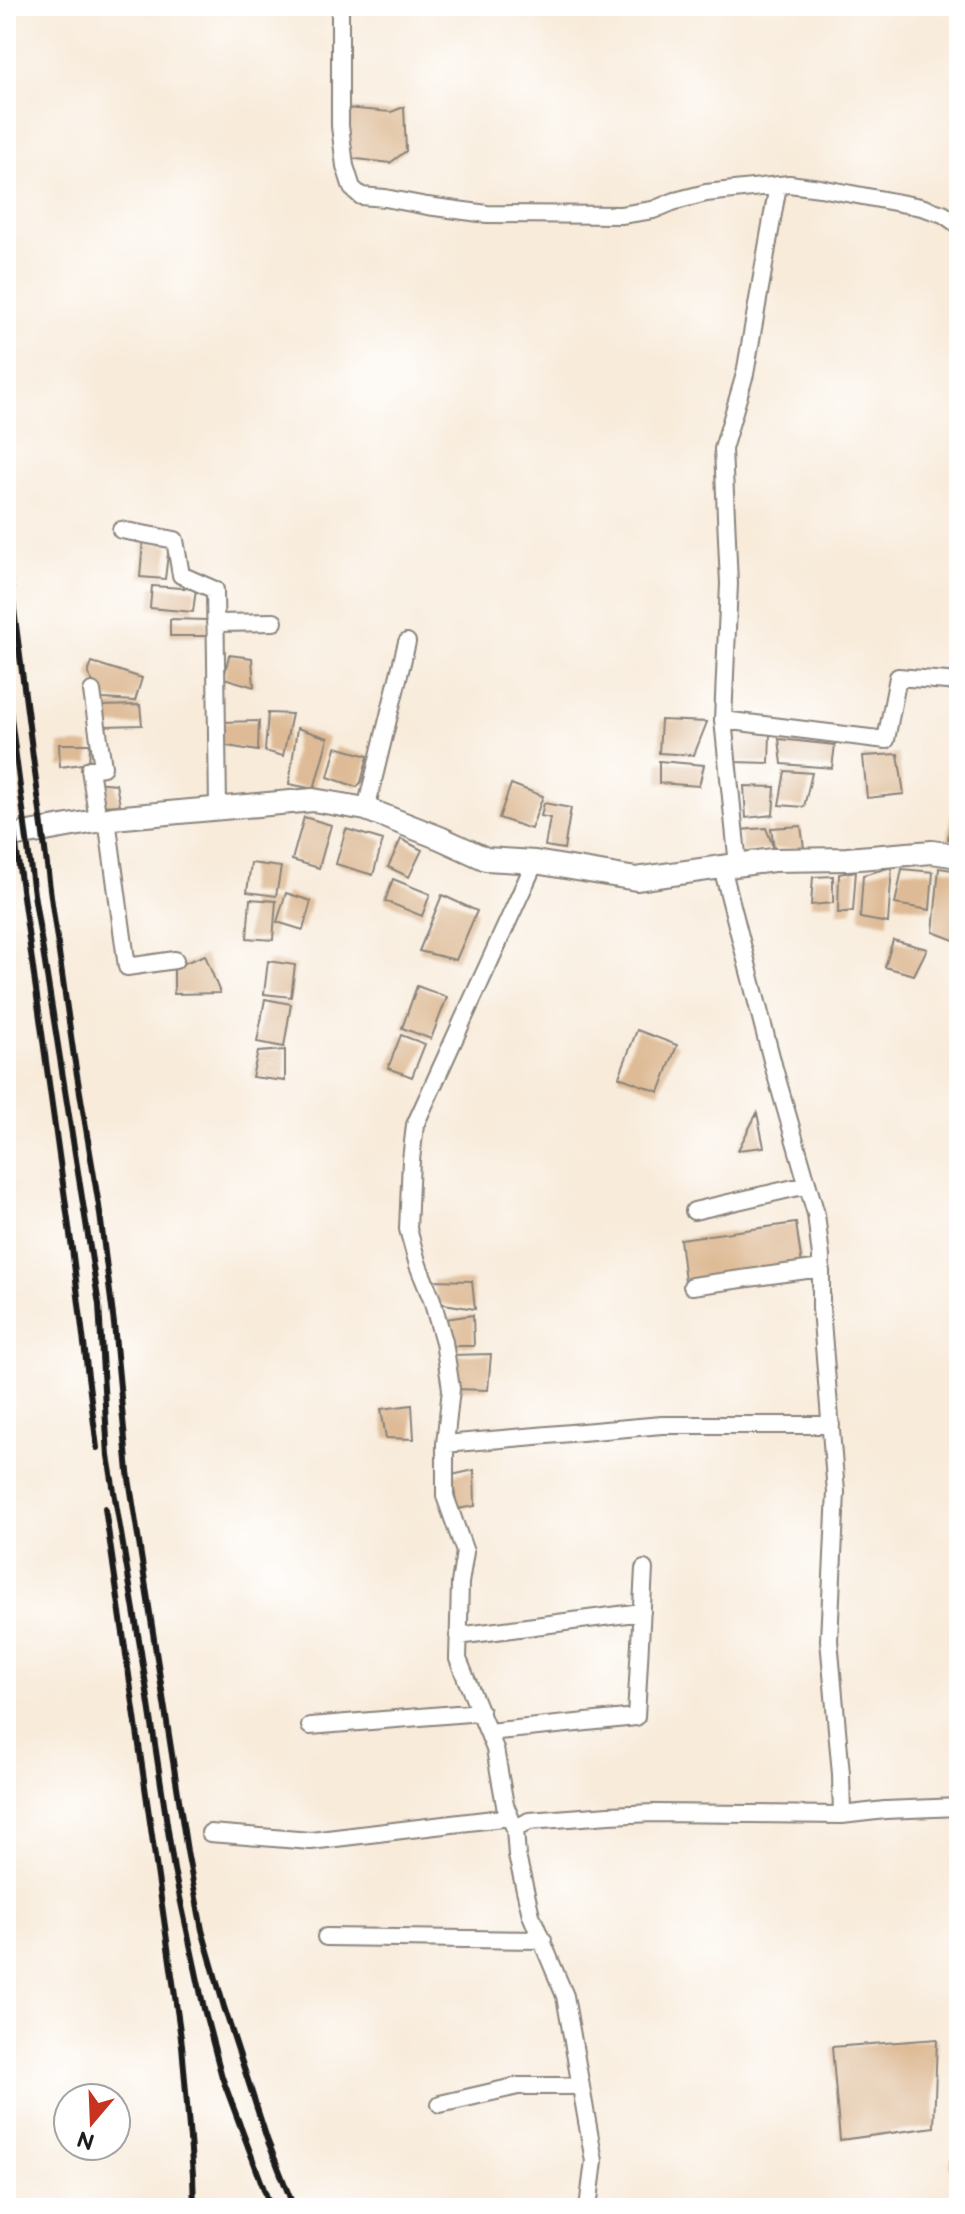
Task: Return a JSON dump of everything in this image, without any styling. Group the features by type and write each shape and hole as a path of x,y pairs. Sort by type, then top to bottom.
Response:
{"main road":[{"path":"6,837 103,820 313,800 366,809 486,859 535,862 636,879 773,860 847,859 932,852 959,856"}],"street":[{"path":"340,6 340,126 345,166 352,188 361,196 487,214 609,215 653,210 706,193 789,184 892,200 943,214 959,225"},
{"path":"778,185 745,374 723,449 729,584 723,720 730,866 816,1214 836,1510 829,1640 842,1815"},
{"path":"121,530 175,540 181,575 215,590 218,807"},
{"path":"215,623 274,622"},
{"path":"366,809 407,642"},
{"path":"723,720 886,740 898,677 959,682"},
{"path":"92,691 103,767 90,769 103,820 127,967 175,960"},
{"path":"535,862 415,1125 408,1229 444,1342 451,1389 445,1444 445,1496 465,1552 460,1583 458,1659 495,1749 531,1915 565,1996 594,2161 588,2208"},
{"path":"694,1211 807,1185"},
{"path":"692,1286 821,1268"},
{"path":"445,1444 662,1425 831,1425"},
{"path":"488,1732 636,1717 644,1569"},
{"path":"458,1636 642,1612"},
{"path":"310,1726 481,1712"},
{"path":"210,1833 311,1841 609,1815 842,1815 959,1807"},
{"path":"326,1937 543,1940"},
{"path":"440,2104 518,2086 581,2086"}],"building":[{"path":"404,107 406,151 390,163 349,158 345,108 391,112"},
{"path":"143,541 169,546 165,579 140,577"},
{"path":"152,586 196,589 193,612 150,608"},
{"path":"170,619 207,620 207,636 170,636"},
{"path":"229,655 252,658 254,687 224,678"},
{"path":"92,662 142,678 135,701 103,699 88,674"},
{"path":"140,705 142,725 104,726 101,706"},
{"path":"268,713 292,714 283,756 265,751"},
{"path":"661,720 707,722 694,755 659,753"},
{"path":"259,721 258,751 221,745 221,722"},
{"path":"297,728 328,738 314,789 289,784"},
{"path":"731,728 770,734 769,763 735,762"},
{"path":"779,739 835,745 832,768 782,764"},
{"path":"59,744 90,744 89,763 60,767"},
{"path":"336,747 368,756 357,787 328,777"},
{"path":"898,754 904,794 867,798 863,756"},
{"path":"659,761 704,765 699,786 659,783"},
{"path":"785,771 812,773 804,807 779,805"},
{"path":"94,782 116,784 120,805 97,806"},
{"path":"511,784 543,796 531,829 499,818"},
{"path":"744,786 775,787 773,815 746,818"},
{"path":"544,803 571,808 564,849 545,846 550,818 541,816"},
{"path":"952,813 959,815 959,842 948,839"},
{"path":"304,817 331,825 319,868 292,860"},
{"path":"801,826 804,848 774,849 771,828"},
{"path":"766,828 774,849 743,852 740,830"},
{"path":"346,829 383,840 373,875 336,864"},
{"path":"401,839 422,850 409,877 388,867"},
{"path":"251,863 281,867 276,896 247,892"},
{"path":"892,867 888,923 860,918 863,875"},
{"path":"939,868 959,871 959,942 933,932"},
{"path":"902,869 933,872 930,910 895,904"},
{"path":"856,871 853,911 838,913 839,874"},
{"path":"833,876 833,903 811,905 813,877"},
{"path":"393,879 430,894 422,916 385,901"},
{"path":"286,893 311,901 303,930 277,922"},
{"path":"442,895 477,911 456,960 419,951"},
{"path":"250,899 276,901 273,940 247,938"},
{"path":"893,940 927,949 914,975 885,967"},
{"path":"205,955 220,993 174,994 174,967"},
{"path":"268,961 295,965 291,997 264,994"},
{"path":"417,986 447,997 431,1039 402,1028"},
{"path":"265,999 291,1004 284,1047 257,1042"},
{"path":"637,1030 677,1045 659,1092 619,1077"},
{"path":"401,1035 425,1044 412,1077 388,1068"},
{"path":"285,1050 285,1081 252,1077 258,1052"},
{"path":"757,1113 764,1147 738,1150"},
{"path":"796,1223 802,1265 685,1281 680,1239"},
{"path":"432,1280 472,1281 475,1309 438,1303"},
{"path":"473,1315 474,1346 452,1346 445,1319"},
{"path":"491,1354 488,1390 454,1389 451,1355"},
{"path":"412,1405 414,1439 386,1438 381,1409"},
{"path":"474,1470 475,1506 457,1509 452,1475"},
{"path":"937,2039 934,2127 840,2140 832,2047"},
{"path":"959,2161 959,2204 955,2205 950,2162"}],"railway":[{"path":"6,548 52,904 99,1206 128,1472 187,1851 202,1930 224,2007 267,2139 294,2208"},
{"path":"6,680 34,894 99,1305 108,1456 174,1870 222,2077 271,2208"},
{"path":"6,774 97,1448"},
{"path":"105,1508 182,2045 194,2208"}]}
